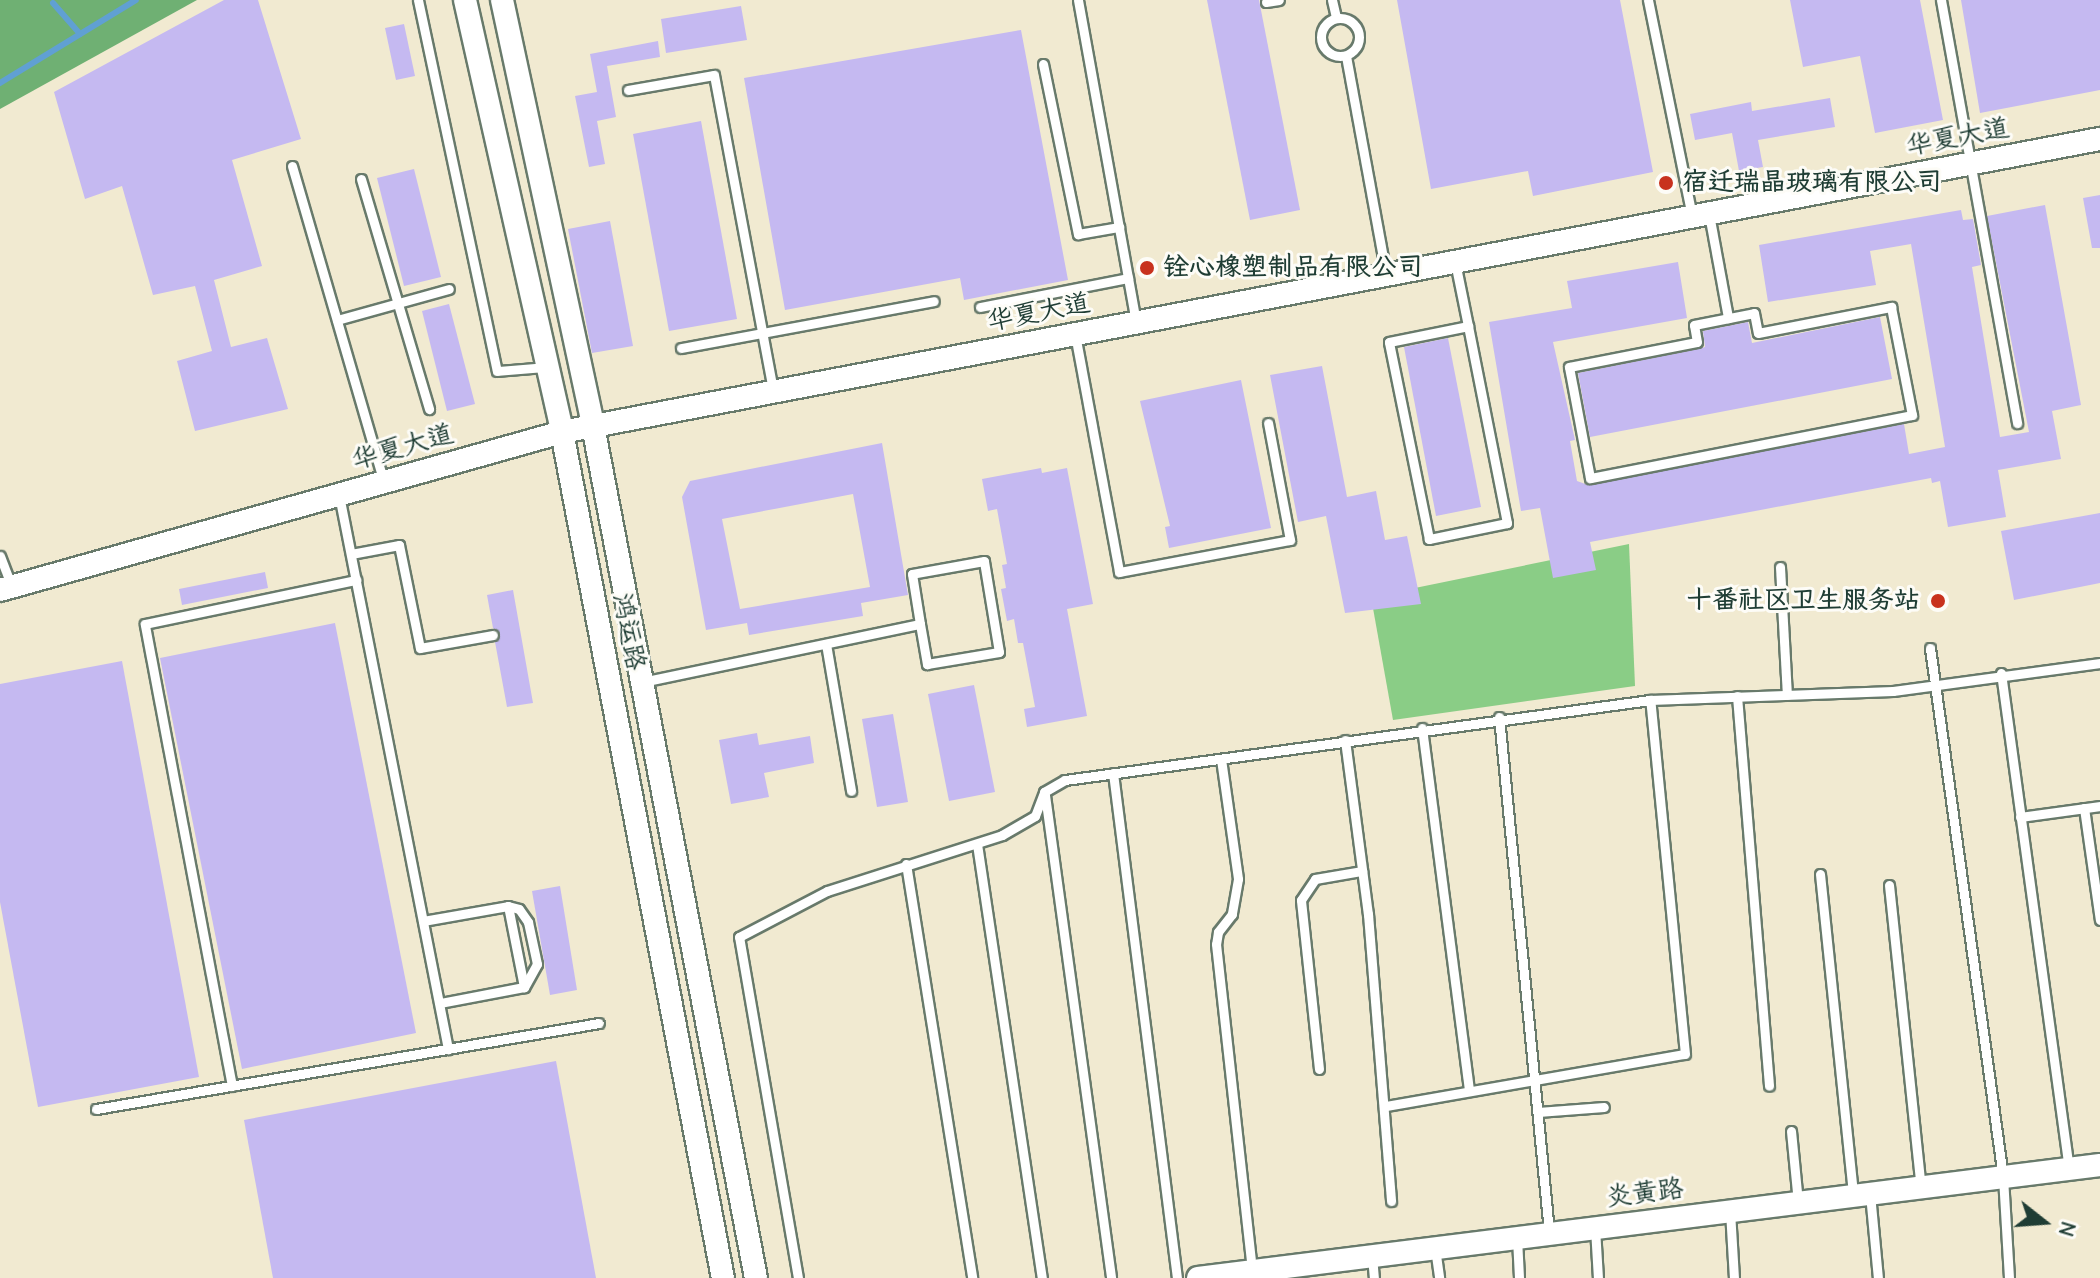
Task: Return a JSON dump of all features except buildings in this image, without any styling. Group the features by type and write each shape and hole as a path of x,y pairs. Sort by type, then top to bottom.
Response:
{"street":[{"name":"鸿运路","path":"465,0 562,432 723,1278"},
{"name":"鸿运路","path":"502,0 593,426 756,1278"},
{"name":"华夏大道","path":"6,589 562,432 2100,139"},
{"name":"炎黄路","path":"1198,1278 1373,1267 1435,1248 2100,1165"}],"lane":[{"path":"418,0 497,371 547,367"},
{"path":"1078,0 1136,323"},
{"path":"1266,2 1279,0"},
{"path":"1332,0 1336,18"},
{"path":"1648,0 1728,318"},
{"path":"1941,0 2017,423"},
{"path":"1336,18 1353,24 1359,35 1357,46 1346,56 1330,54 1322,44 1325,25 1336,18"},
{"path":"1346,56 1387,275"},
{"path":"1043,64 1078,234 1119,227"},
{"path":"628,90 714,75 773,392"},
{"path":"292,166 384,482"},
{"path":"361,179 429,409"},
{"path":"1455,262 1468,326 1507,523 1429,539 1389,342 1468,326"},
{"path":"980,307 1128,278"},
{"path":"337,320 449,289"},
{"path":"681,348 934,301"},
{"path":"1891,307 1912,415 1590,478 1569,367 1697,342 1694,325 1728,318 1754,313 1758,333 1891,307"},
{"path":"1075,334 1119,572 1290,540 1268,423"},
{"path":"339,495 448,1049"},
{"path":"351,554 399,545 420,648 493,635"},
{"path":"0,556 6,589"},
{"path":"984,561 999,652 927,664 920,624 912,574 984,561"},
{"path":"1780,567 1787,695"},
{"path":"232,1086 145,624 356,580"},
{"path":"642,682 920,624"},
{"path":"826,644 851,791"},
{"path":"1930,648 2003,1177 2009,1278"},
{"path":"798,1278 739,937 827,891 977,844 1035,816 1044,792 1065,780 1499,717 1650,700 1787,695 1935,684 2001,673 2100,663"},
{"path":"2001,673 2069,1168"},
{"path":"1737,696 1769,1086"},
{"path":"1386,1106 1535,1077 1685,1054 1650,700"},
{"path":"1499,717 1549,1234"},
{"path":"1422,728 1469,1090"},
{"path":"1345,740 1386,1106 1391,1201"},
{"path":"1221,759 1238,879 1232,914 1218,932 1216,944 1251,1259"},
{"path":"1113,773 1177,1278"},
{"path":"1044,792 1111,1278"},
{"path":"2020,817 2100,806"},
{"path":"2084,808 2100,920"},
{"path":"977,844 1042,1278"},
{"path":"906,864 972,1278"},
{"path":"1319,1069 1301,900 1315,879 1362,871"},
{"path":"1820,874 1862,1195 1878,1278"},
{"path":"1889,885 1921,1187"},
{"path":"423,921 508,906 519,909 528,922 537,964 524,987 440,1003"},
{"path":"508,906 524,987"},
{"path":"96,1109 599,1023"},
{"path":"1538,1112 1604,1107"},
{"path":"1791,1131 1798,1203"},
{"path":"1730,1211 1734,1278"},
{"path":"1595,1228 1598,1278"},
{"path":"1517,1238 1519,1278"},
{"path":"1435,1248 1439,1278"}],"green space":[{"path":"0,0 197,0 0,109"},
{"path":"1629,544 1635,686 1393,720 1371,597"}],"waterway":[{"path":"0,83 136,0"},
{"path":"53,3 80,34"}],"place":[{"name":"宿迁瑞晶玻璃有限公司","path":"1666,183"},
{"name":"铨心橡塑制品有限公司","path":"1147,268"},
{"name":"十番社区卫生服务站","path":"1938,601"}]}
